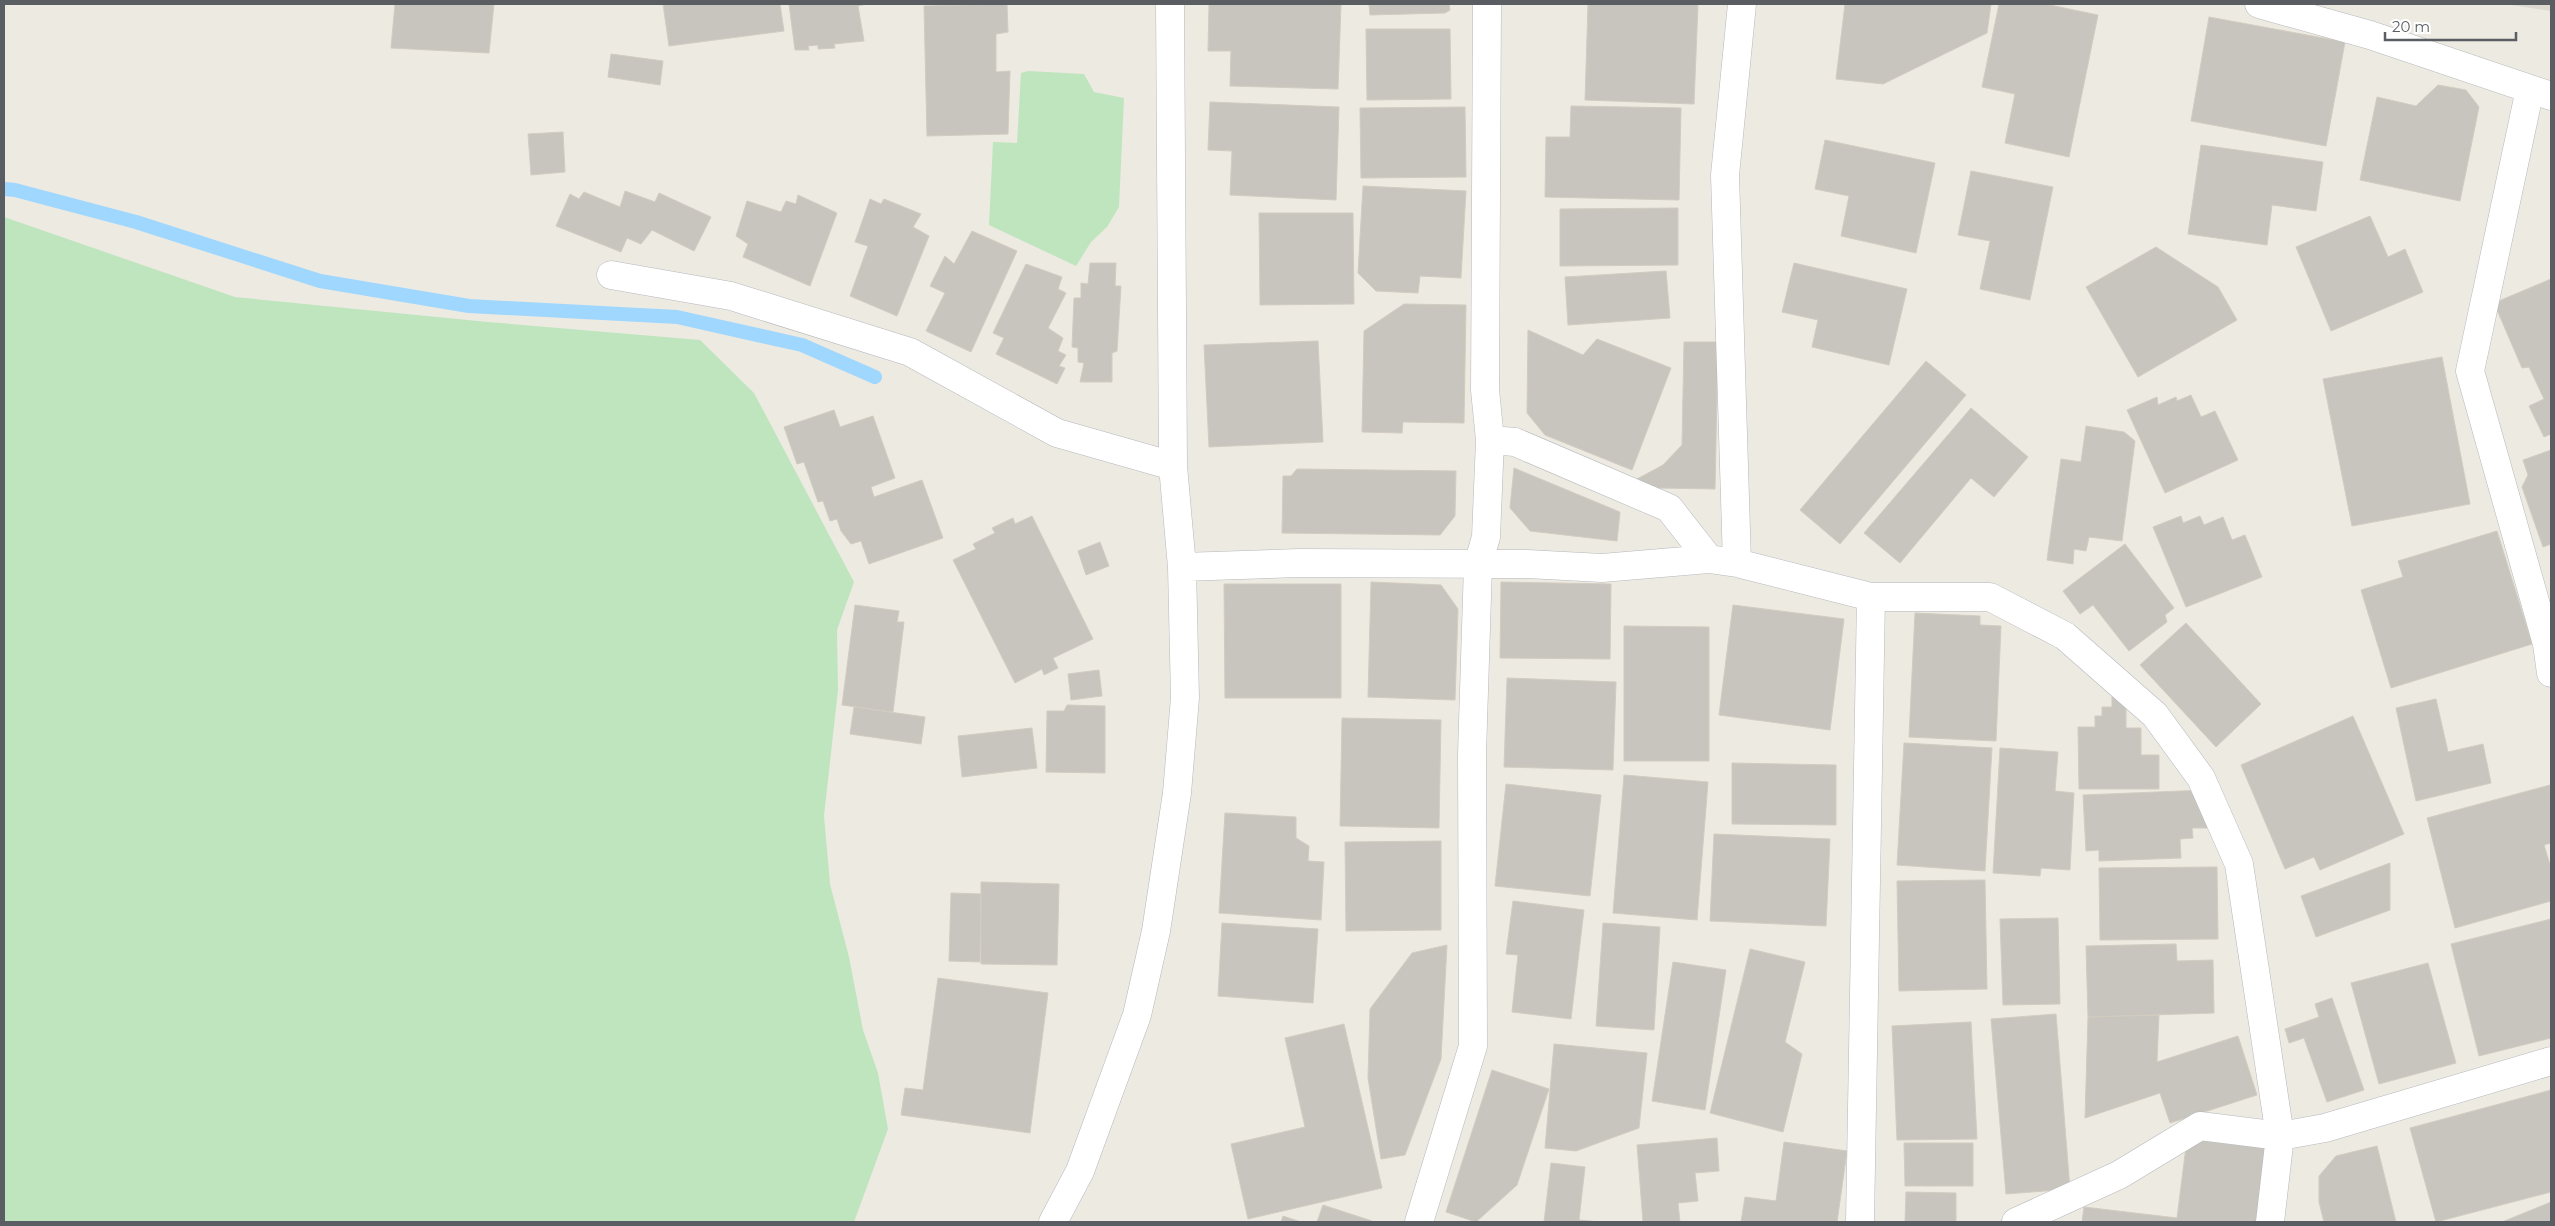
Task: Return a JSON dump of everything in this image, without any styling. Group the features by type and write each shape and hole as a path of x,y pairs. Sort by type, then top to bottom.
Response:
{"street":[{"path":"1053,1222 1080,1171 1137,1015 1156,931 1177,793 1185,698 1182,567 1173,466 1170,4"},
{"path":"1419,1222 1473,1046 1472,754 1478,565 1486,537 1490,440 1485,390 1487,4"},
{"path":"1737,563 1725,174 1742,4"},
{"path":"2259,4 2370,35 2541,93 2470,371 2547,644 2551,673"},
{"path":"611,274 731,296 910,352 1057,433 1173,466"},
{"path":"1490,440 1515,442 1669,508 1709,559"},
{"path":"1182,567 1299,563 1527,564 1602,568 1709,559 1737,563 1871,597 1990,597 2065,636 2154,715 2201,778 2239,864 2280,1136 2270,1222"},
{"path":"1860,1222 1871,597"},
{"path":"2016,1222 2119,1174 2200,1126 2280,1136 2326,1128 2551,1060"}],"shaded area":[{"path":"2505,4 2551,4 2551,11"}],"green space":[{"path":"1028,71 1084,74 1094,92 1124,98 1119,207 1107,227 1091,242 1076,266 989,225 993,142 1017,143 1021,73"},
{"path":"4,217 235,297 488,322 700,340 754,393 854,582 837,630 838,690 824,816 830,884 849,957 863,1030 878,1073 888,1129 854,1222 4,1222"}],"building":[{"path":"395,4 494,4 489,53 391,48"},
{"path":"663,4 780,4 784,31 669,46"},
{"path":"789,4 866,4 858,6 864,41 834,44 835,48 818,49 818,45 808,46 809,50 795,50"},
{"path":"1007,4 1008,32 996,34 996,72 1010,71 1008,134 927,136 924,6"},
{"path":"1209,4 1341,4 1338,89 1230,86 1231,51 1208,51"},
{"path":"1369,4 1449,4 1450,10 1445,13 1370,15"},
{"path":"1588,4 1698,4 1694,104 1585,100"},
{"path":"1845,4 1991,4 1987,33 1883,84 1836,79"},
{"path":"1999,4 2045,4 2098,15 2069,157 2005,143 2015,94 1982,87"},
{"path":"2209,17 2345,42 2326,146 2191,121"},
{"path":"1366,29 1450,29 1451,99 1367,100"},
{"path":"611,54 663,61 660,85 608,77"},
{"path":"2438,85 2466,90 2479,107 2460,201 2360,180 2377,97 2416,106"},
{"path":"1210,102 1339,107 1336,200 1230,195 1232,151 1208,150"},
{"path":"1571,106 1681,108 1679,200 1545,197 1546,137 1570,137"},
{"path":"1465,107 1466,177 1361,178 1360,108"},
{"path":"563,132 565,172 531,175 528,134"},
{"path":"1825,140 1935,163 1916,253 1841,236 1849,196 1815,189"},
{"path":"2201,145 2323,162 2316,211 2272,205 2267,245 2188,234"},
{"path":"1971,171 2053,187 2030,300 1980,289 1990,241 1958,235"},
{"path":"1363,186 1466,191 1461,278 1420,276 1418,293 1376,291 1358,273"},
{"path":"625,191 655,202 659,193 711,217 694,251 652,230 641,244 627,238 621,252 556,226 570,194 579,199 584,192 620,207"},
{"path":"798,195 837,213 810,286 743,257 748,244 736,236 747,201 781,212 786,201 796,204"},
{"path":"870,199 881,204 884,199 921,214 913,227 929,236 897,316 850,296 868,246 855,242"},
{"path":"1678,208 1678,265 1560,266 1560,209"},
{"path":"1259,213 1353,213 1354,304 1260,305"},
{"path":"2370,216 2388,257 2405,249 2423,292 2331,331 2296,247"},
{"path":"972,231 1017,251 971,352 926,331 945,293 930,286 945,256 954,264"},
{"path":"2156,247 2218,287 2237,320 2138,377 2086,287"},
{"path":"1090,263 1116,263 1115,286 1121,286 1117,351 1112,353 1112,382 1080,382 1084,363 1078,362 1078,348 1072,347 1074,298 1081,298 1081,283 1088,284"},
{"path":"1794,263 1907,289 1889,365 1812,347 1818,320 1782,312"},
{"path":"1026,264 1062,277 1058,289 1066,293 1048,328 1063,338 1058,351 1066,355 1059,366 1065,368 1057,384 996,354 1004,338 993,333"},
{"path":"1666,271 1670,318 1568,325 1565,277"},
{"path":"2551,279 2551,434 2544,437 2529,406 2544,399 2529,367 2522,368 2494,303"},
{"path":"1404,304 1466,305 1464,423 1403,422 1402,433 1362,432 1364,331"},
{"path":"1528,330 1583,355 1597,339 1671,368 1632,470 1545,435 1527,413"},
{"path":"1318,341 1323,442 1209,447 1204,345"},
{"path":"1684,342 1718,342 1715,489 1658,488 1637,479 1663,465 1682,445"},
{"path":"2442,357 2470,504 2352,526 2323,379"},
{"path":"1926,361 1966,395 1840,544 1800,510"},
{"path":"2191,395 2201,417 2215,411 2238,460 2165,493 2127,410 2157,397 2158,405 2176,397 2177,401"},
{"path":"1971,408 2028,457 1994,497 1971,478 1900,563 1864,533"},
{"path":"834,410 840,427 873,416 895,478 871,487 874,497 922,480 943,538 869,564 861,541 851,544 841,531 837,519 830,521 823,501 818,502 804,462 797,464 784,427"},
{"path":"2086,426 2124,432 2135,441 2122,541 2089,537 2086,551 2074,549 2073,564 2047,560 2061,459 2081,462"},
{"path":"2551,450 2551,544 2543,547 2522,487 2528,475 2523,460"},
{"path":"1514,468 1620,512 1617,541 1530,531 1510,508"},
{"path":"1297,469 1456,471 1455,516 1440,535 1282,533 1283,476 1291,476"},
{"path":"1032,516 1093,639 1053,658 1058,668 1044,675 1042,669 1015,683 953,560 976,549 973,544 995,533 992,528 1013,518 1015,524"},
{"path":"2181,516 2183,523 2200,516 2204,525 2223,517 2232,540 2245,535 2262,577 2186,607 2153,527"},
{"path":"2497,531 2532,644 2391,688 2361,590 2403,577 2398,561"},
{"path":"1100,542 1109,566 1086,575 1078,551"},
{"path":"2125,544 2174,608 2165,615 2167,622 2129,651 2093,605 2080,614 2063,591"},
{"path":"1371,582 1441,585 1458,609 1455,700 1368,697"},
{"path":"1501,582 1611,584 1610,659 1500,658"},
{"path":"1224,584 1341,584 1341,698 1225,698"},
{"path":"855,605 899,611 897,622 904,622 893,712 842,705"},
{"path":"1733,605 1844,619 1830,730 1719,715"},
{"path":"1915,613 1980,616 1980,625 2001,626 1996,741 1909,737"},
{"path":"2186,623 2261,704 2216,747 2140,665"},
{"path":"1624,626 1709,627 1709,761 1624,761"},
{"path":"1099,670 1102,696 1071,700 1068,674"},
{"path":"1507,678 1616,682 1613,770 1504,767"},
{"path":"2112,696 2126,696 2126,728 2141,728 2141,755 2159,755 2159,789 2079,789 2078,727 2095,727 2095,716 2102,716 2102,707 2112,707"},
{"path":"2436,699 2448,752 2483,744 2491,783 2416,801 2396,708"},
{"path":"1067,705 1105,706 1105,773 1046,772 1047,711 1064,711"},
{"path":"854,707 925,717 921,744 850,734"},
{"path":"2353,716 2404,834 2320,870 2314,857 2285,869 2241,765"},
{"path":"1342,718 1441,720 1439,828 1340,826"},
{"path":"1032,728 1037,768 962,777 958,736"},
{"path":"1904,743 1992,748 1985,871 1897,865"},
{"path":"2000,748 2058,752 2055,791 2074,793 2070,870 2041,868 2040,876 1993,873"},
{"path":"1732,763 1836,765 1836,825 1732,824"},
{"path":"1624,775 1708,782 1697,920 1613,913"},
{"path":"1506,784 1601,795 1590,896 1495,886"},
{"path":"2550,785 2551,843 2544,845 2551,868 2551,901 2455,928 2427,818"},
{"path":"2206,790 2208,828 2192,828 2193,838 2180,839 2181,858 2099,861 2099,850 2086,851 2083,795"},
{"path":"1225,813 1296,817 1296,838 1309,846 1308,861 1324,862 1321,920 1219,913"},
{"path":"1714,834 1830,839 1826,926 1710,921"},
{"path":"1441,841 1441,930 1346,931 1345,842"},
{"path":"2390,863 2390,910 2316,937 2301,896"},
{"path":"2217,867 2218,939 2100,940 2099,868"},
{"path":"1985,880 1987,989 1899,991 1897,881"},
{"path":"981,882 1059,884 1057,965 981,964"},
{"path":"951,893 981,894 980,962 949,961"},
{"path":"1513,901 1584,910 1571,1019 1512,1012 1518,955 1506,954"},
{"path":"2058,918 2060,1004 2003,1005 2000,919"},
{"path":"2551,919 2551,1038 2479,1056 2451,944"},
{"path":"1222,923 1318,929 1313,1003 1218,996"},
{"path":"1603,923 1660,927 1654,1030 1596,1026"},
{"path":"2176,944 2177,961 2213,960 2214,1013 2088,1017 2086,946"},
{"path":"1447,945 1441,1059 1405,1155 1381,1159 1368,1078 1370,1009 1412,953"},
{"path":"1750,949 1805,962 1785,1042 1802,1054 1783,1132 1710,1113"},
{"path":"1673,962 1726,970 1705,1110 1652,1101"},
{"path":"2428,963 2456,1063 2379,1084 2351,983"},
{"path":"938,978 1048,993 1030,1133 901,1115 905,1088 923,1090"},
{"path":"2332,998 2364,1090 2327,1102 2304,1038 2289,1043 2285,1029 2319,1017 2315,1004"},
{"path":"2056,1014 2070,1189 2006,1194 1991,1019"},
{"path":"2159,1015 2157,1062 2238,1036 2257,1095 2170,1123 2160,1093 2085,1118 2088,1017"},
{"path":"1971,1022 1977,1139 1897,1140 1892,1026"},
{"path":"1344,1024 1382,1188 1248,1219 1231,1144 1305,1127 1285,1038"},
{"path":"1554,1044 1647,1053 1639,1128 1576,1151 1545,1148"},
{"path":"1492,1070 1549,1089 1517,1185 1476,1222 1446,1212"},
{"path":"2551,1090 2551,1192 2436,1222 2410,1128"},
{"path":"1717,1138 1719,1171 1695,1173 1698,1201 1678,1203 1680,1222 1643,1222 1637,1145"},
{"path":"2187,1139 2266,1148 2257,1222 2082,1222 2084,1207 2177,1218"},
{"path":"1784,1142 1847,1151 1837,1222 1741,1222 1745,1197 1776,1201"},
{"path":"1904,1143 1973,1143 1973,1186 1905,1186"},
{"path":"2377,1146 2396,1222 2324,1222 2319,1202 2319,1176 2336,1156"},
{"path":"1551,1163 1585,1167 1579,1220 1600,1222 1544,1222"},
{"path":"1906,1192 1956,1193 1956,1222 1905,1222"},
{"path":"2551,1202 2551,1222 2502,1222"},
{"path":"1323,1205 1372,1221 1317,1222"},
{"path":"1283,1216 1301,1222 1281,1222"}],"waterway":[{"path":"4,189 15,190 136,222 320,281 469,306 677,317 802,345 875,377"}]}
